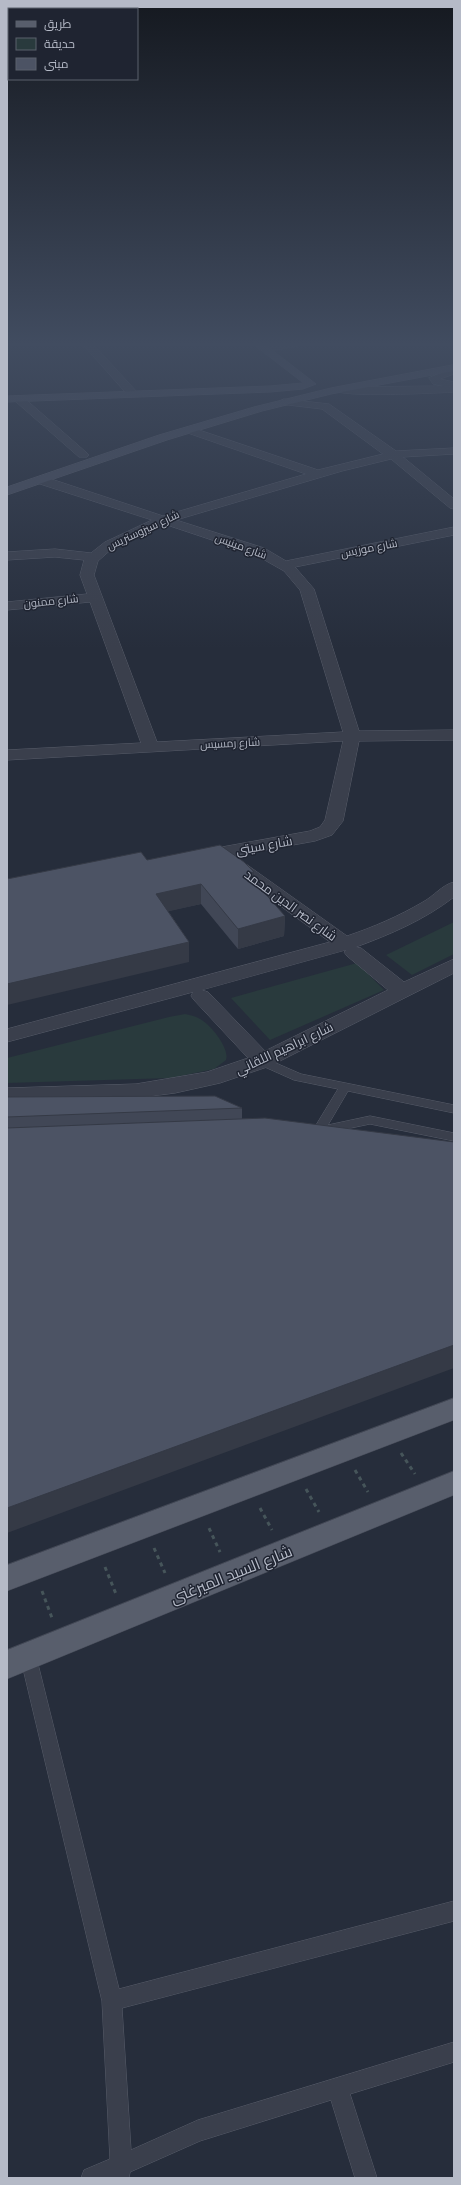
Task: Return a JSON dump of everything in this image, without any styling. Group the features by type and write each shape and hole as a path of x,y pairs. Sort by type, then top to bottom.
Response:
{"main road":[{"path":"7,480 113,445"},
{"path":"7,491 145,445"},
{"path":"7,1578 454,1409"},
{"name":"شارع السيد الميرغنى","path":"18,1660 454,1483"}],"street":[{"path":"69,445 83,456"},
{"path":"233,445 318,474"},
{"path":"378,445 454,505"},
{"name":"شارع سيزوستريس","path":"151,747 86,572 87,564 92,557 106,547 162,520 193,509 392,455 454,451"},
{"name":"شارع مينيس","path":"41,480 253,549 284,565 296,575 307,589 352,736"},
{"name":"شارع موزيس","path":"284,565 454,531"},
{"path":"7,556 55,553 92,557"},
{"name":"شارع ممنون","path":"7,606 95,597"},
{"name":"شارع رمسيس","path":"7,755 352,736 454,735"},
{"name":"شارع سيتى","path":"180,859 309,837 330,828 334,821 352,736"},
{"name":"شارع نصر الدين محمد","path":"219,853 349,947 402,990"},
{"path":"7,1036 282,962 349,947 418,913 454,888"},
{"path":"7,1049 201,996 349,947 414,928 454,904"},
{"name":"شارع ابراهيم اللقاني","path":"7,1095 149,1090 212,1078 262,1061 454,965"},
{"path":"201,996 262,1061"}],"lane":[{"path":"262,1061 298,1077 454,1109"},
{"path":"345,1087 313,1131 370,1120 454,1137"},
{"path":"18,1660 112,2001 119,2171"},
{"path":"112,2001 454,1911"},
{"path":"92,2178 119,2171 198,2131 454,2052"},
{"path":"338,2089 366,2178"}],"path":[{"path":"390,1433 427,1494"},
{"path":"344,1450 380,1513"},
{"path":"295,1469 331,1534"},
{"path":"249,1486 283,1553"},
{"path":"198,1506 231,1574"},
{"path":"144,1526 176,1597"},
{"path":"95,1544 126,1616"},
{"path":"33,1568 62,1643"}],"green space":[{"path":"454,922 454,954 412,975 386,955"},
{"path":"357,963 384,990 270,1040 231,998"},
{"path":"185,1014 196,1017 204,1022 214,1031 222,1043 225,1049 226,1060 214,1069 171,1078 7,1083 7,1058"}],"building":[{"path":"220,845 244,862 254,872 247,873 285,916 238,929 201,884 156,894 189,942 7,984 7,879 141,852 147,860"},
{"path":"215,1096 242,1108 7,1117 7,1097"},
{"path":"265,1118 454,1142 454,1345 7,1508 7,1128"}]}
